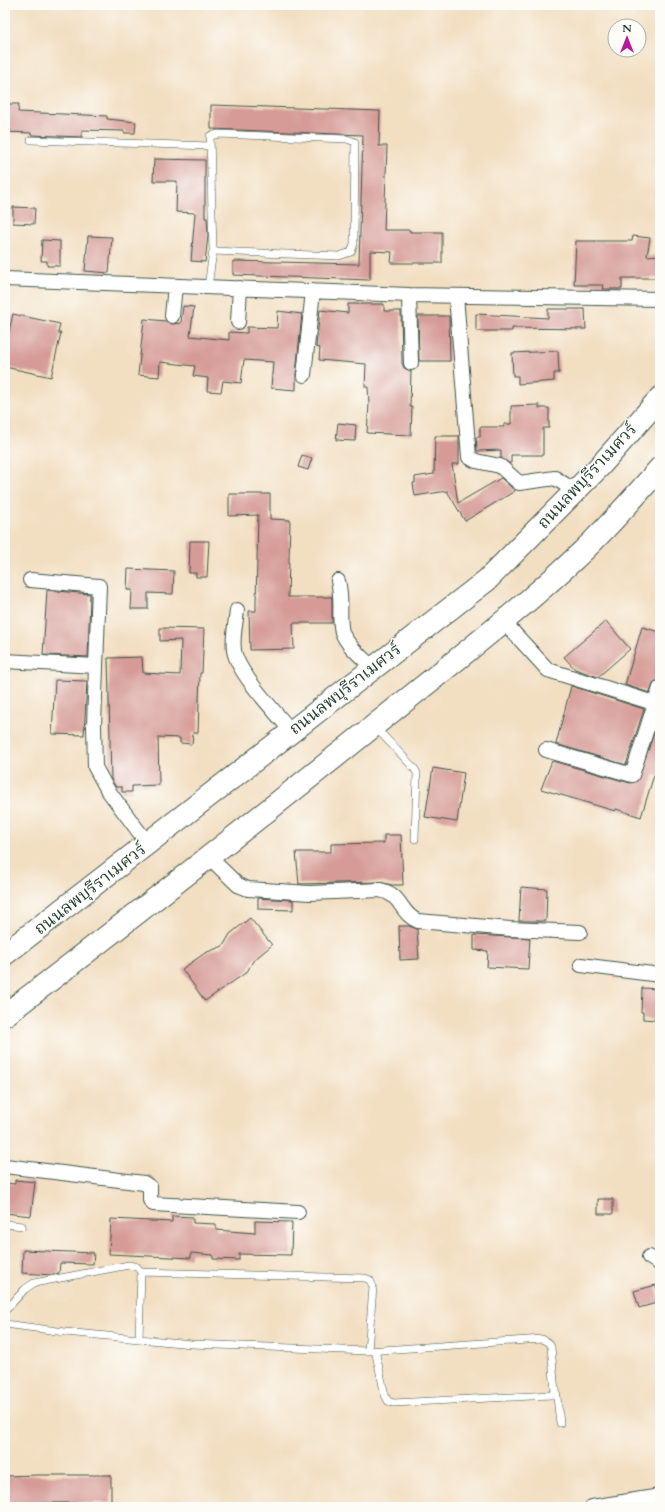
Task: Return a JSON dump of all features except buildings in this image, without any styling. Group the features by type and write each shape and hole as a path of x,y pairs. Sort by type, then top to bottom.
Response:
{"main road":[{"name":"ถนนลพบุรีราเมศวร์","path":"5,954 487,580 600,466 660,398"},
{"path":"5,1015 210,858 503,621 583,551 614,520 660,468"}],"street":[{"path":"5,279 409,295 660,299"},
{"path":"172,316 175,286"},
{"path":"238,322 240,288"},
{"path":"304,375 313,291"},
{"path":"409,295 411,363"},
{"path":"456,296 469,457 476,461 498,466 520,483 555,478 575,491"},
{"path":"30,580 99,586 94,726 95,767 107,789 148,844"},
{"path":"338,581 342,598 342,633 373,668"},
{"path":"237,610 234,635 236,658 245,674 291,731"},
{"path":"503,621 548,670 658,704"},
{"path":"5,661 96,666"},
{"path":"546,750 632,775 658,704 660,688"},
{"path":"210,858 238,885 245,888 310,893 380,890 390,892 396,897 408,914 418,921 510,929 580,932"},
{"path":"581,966 660,975"},
{"path":"5,1166 144,1183 150,1187 150,1200 153,1204 298,1212"},
{"path":"592,1507 660,1496"}],"lane":[{"path":"208,287 213,251 210,137 219,134 349,139 355,142 354,244 351,252 339,256 213,251"},
{"path":"31,140 210,146"},
{"path":"374,726 417,773 415,840"},
{"path":"5,1224 22,1226"},
{"path":"5,1311 25,1289 34,1283 122,1266 134,1266 141,1272 365,1278 370,1280 372,1288 372,1350 385,1395 388,1401 393,1404 551,1395 555,1393 556,1388"},
{"path":"139,1339 141,1272"},
{"path":"5,1324 192,1344 372,1350 542,1339 549,1343 551,1347 560,1423"}]}
